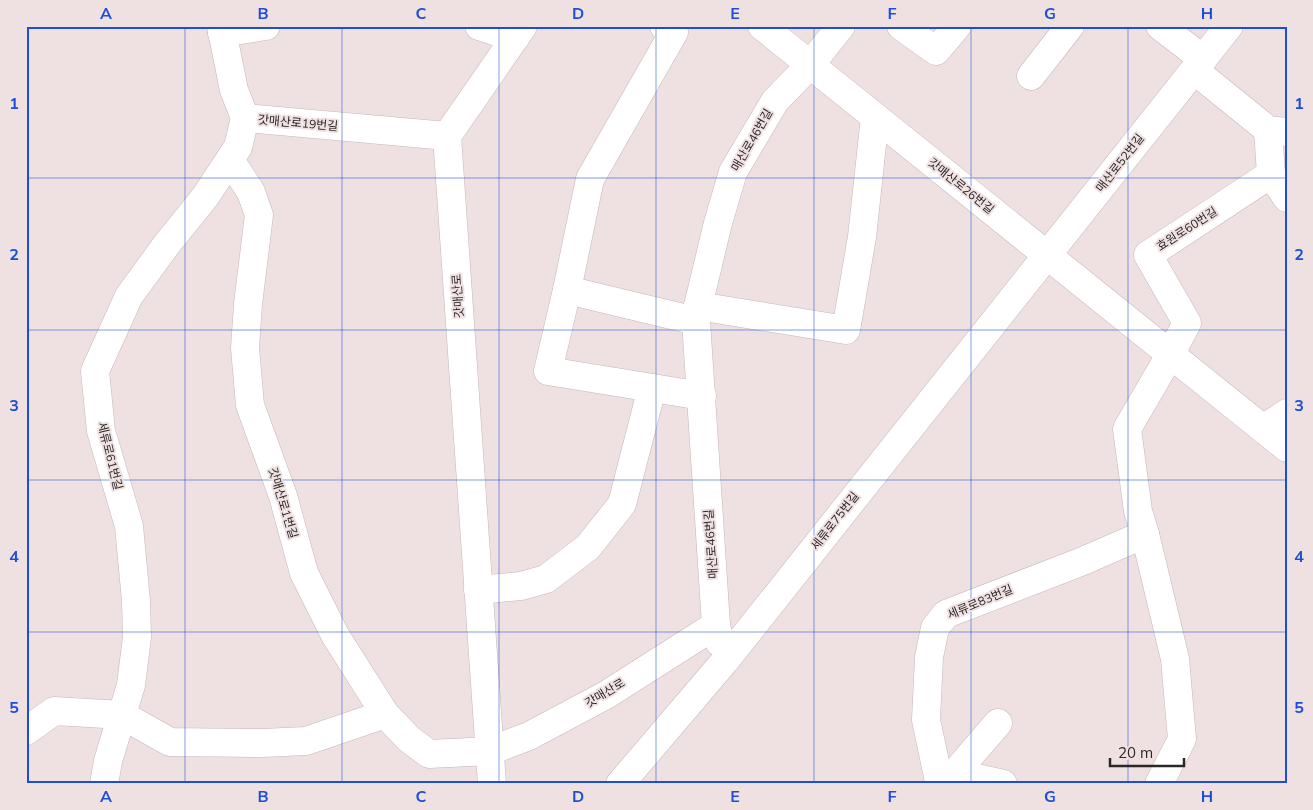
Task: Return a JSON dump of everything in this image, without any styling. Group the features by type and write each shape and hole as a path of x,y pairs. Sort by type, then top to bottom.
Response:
{"street":[{"path":"221,30 266,26"},
{"path":"447,136 519,32 479,26"},
{"path":"664,26 674,32 590,179 548,371 702,396"},
{"name":"갓매산로26번길","path":"762,26 1047,256"},
{"name":"매산로46번길","path":"724,662 716,626 697,313 718,223 733,172 775,101 810,65 841,26"},
{"path":"901,26 936,51 957,26"},
{"path":"1031,76 1070,26"},
{"path":"1160,26 1198,65 1277,131 1271,174 1287,198"},
{"name":"매산로52번길","path":"1047,256 1229,26"},
{"name":"갓매산로19번길","path":"221,30 234,90 245,118 447,136"},
{"path":"567,290 697,313 846,330 862,237 875,117"},
{"name":"세류로61번길","path":"104,784 108,761 131,685 137,637 136,601 129,526 101,431 95,371 129,296 167,244 205,197 230,160 238,147 245,118"},
{"name":"갓매산로","path":"447,136 492,784"},
{"name":"갓매산로1번길","path":"230,160 251,192 259,215 248,304 245,348 250,405 283,496 304,573 335,635 385,714 408,739 429,754 490,752"},
{"name":"효원로60번길","path":"1170,355 1187,322 1148,255 1271,174"},
{"path":"1047,256 1287,448"},
{"name":"세류로75번길","path":"620,784 724,662 1047,256"},
{"path":"1159,784 1182,739 1176,659 1138,511 1127,429 1170,355"},
{"path":"478,590 521,586 546,579 588,547 622,504 652,388"},
{"path":"1263,429 1287,413"},
{"name":"세류로83번길","path":"944,779 926,720 929,657 935,628 946,614 1083,561 1145,534"},
{"name":"갓매산로","path":"490,752 529,736 606,695 716,626"},
{"path":"26,731 54,711 122,715 170,742 262,743 306,741 385,714"},
{"path":"944,779 998,723"},
{"path":"944,779 1003,784"}]}
